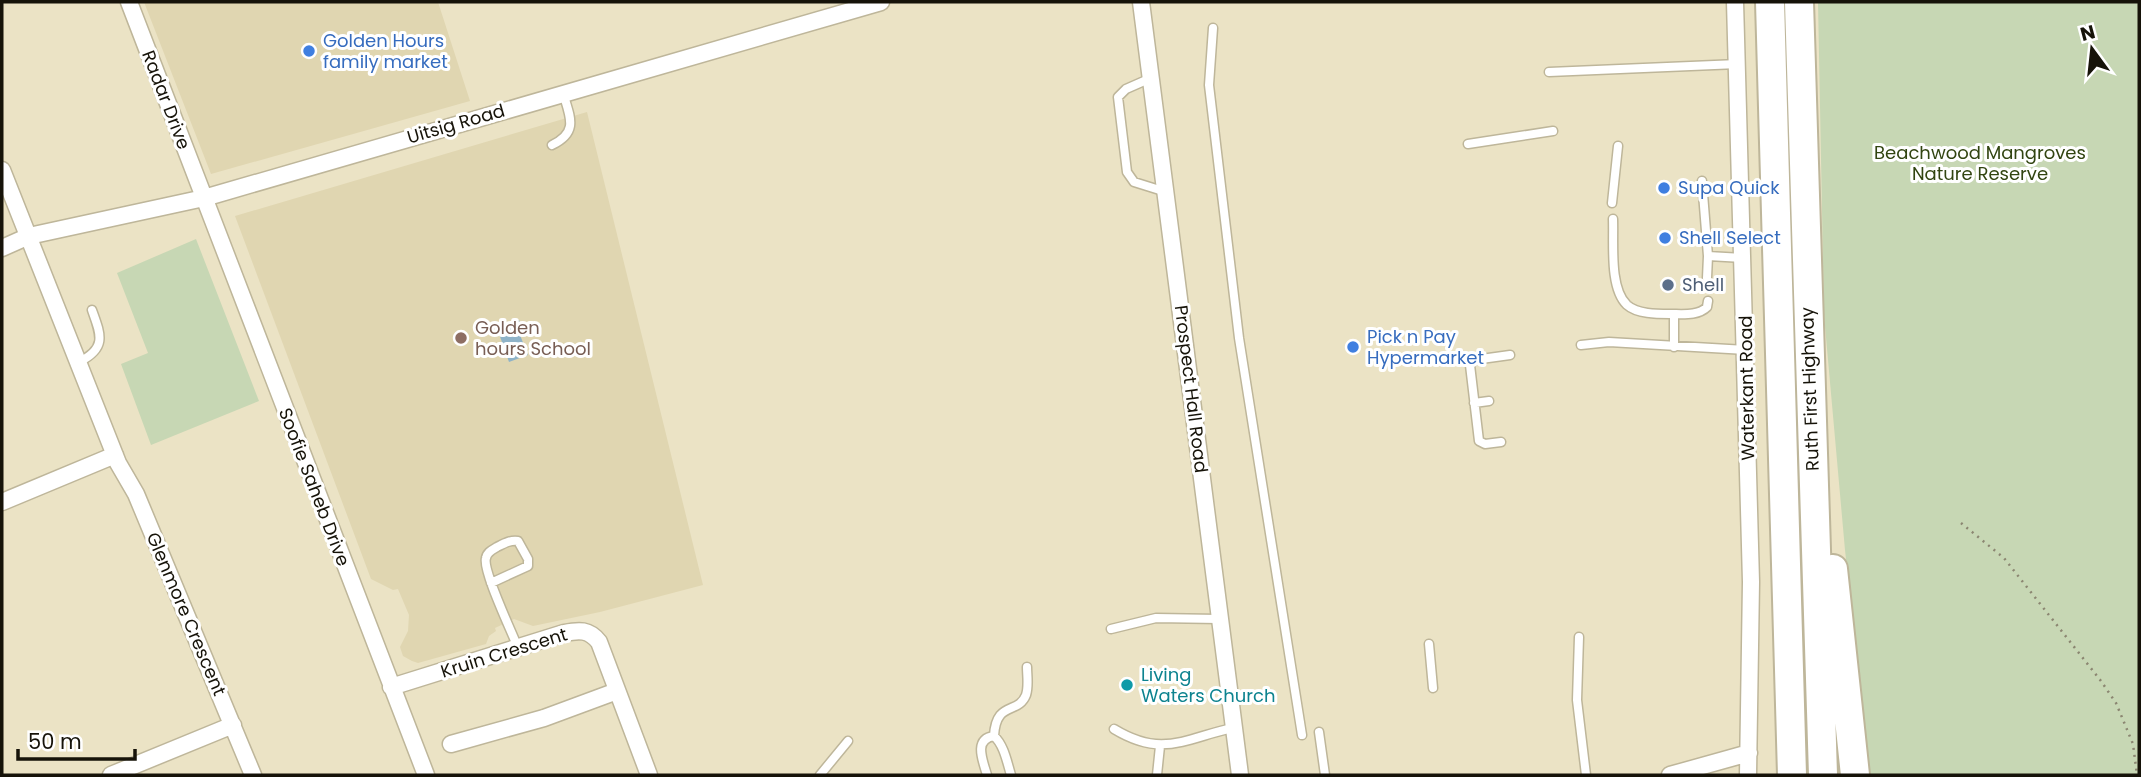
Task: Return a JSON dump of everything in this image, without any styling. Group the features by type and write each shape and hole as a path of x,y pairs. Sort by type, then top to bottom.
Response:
{"highway":[{"name":"Ruth First Highway","path":"1770,2 1792,775"},
{"name":"Ruth First Highway","path":"1799,2 1823,775"},
{"path":"1808,357 1855,775"}],"street":[{"name":"Radar Drive","path":"130,2 204,198"},
{"name":"Uitsig Road","path":"2,248 29,236 204,198 881,2"},
{"name":"Prospect Hall Road","path":"1141,2 1240,775"},
{"name":"Waterkant Road","path":"1735,2 1751,582 1748,775"},
{"name":"Glenmore Crescent","path":"2,170 115,455 136,494 253,775"},
{"name":"Soofie Saheb Drive","path":"204,198 426,775"},
{"path":"2,502 115,455"},
{"name":"Kruin Crescent","path":"391,687 574,631 592,634 598,642 649,775"},
{"path":"451,744 544,718 617,691"},
{"path":"111,775 233,725"},
{"path":"1670,775 1749,753"}],"lane":[{"path":"1213,28 1209,85 1239,338 1302,735"},
{"path":"1549,72 1738,64"},
{"path":"1151,78 1126,89 1118,97 1122,135 1129,178 1138,184 1166,192"},
{"path":"552,145 563,140 571,127 563,93"},
{"path":"1468,144 1553,131"},
{"path":"1612,203 1618,146"},
{"path":"1702,181 1708,256 1707,278"},
{"path":"1613,219 1615,280 1619,294 1629,307 1649,313 1674,314 1703,311 1708,301"},
{"path":"1708,256 1744,258"},
{"path":"79,362 99,348 99,334 92,310"},
{"path":"1674,314 1674,347"},
{"path":"1581,345 1609,342 1746,350"},
{"path":"1501,442 1485,444 1479,441 1469,370 1472,361 1510,355"},
{"path":"1474,403 1489,401"},
{"path":"491,583 528,566 528,559 518,541 509,541 488,554 486,568 491,583 517,648"},
{"path":"1111,629 1156,618 1219,619"},
{"path":"1579,637 1577,700 1586,775"},
{"path":"1429,644 1433,688"},
{"path":"994,736 996,718 1023,701 1026,695 1027,667"},
{"path":"1114,729 1132,740 1160,746 1233,727"},
{"path":"1319,732 1325,775"},
{"path":"987,775 980,749 981,743 989,736 998,738 1011,775"},
{"path":"820,775 848,741"},
{"path":"1157,775 1160,746"}],"path":[{"path":"1961,523 2004,558 2101,681 2116,703 2133,744 2137,775"}],"shaded area":[{"name":"Golden Hours family market","path":"144,2 438,2 470,101 211,174"},
{"name":"Golden hours School","path":"587,112 703,585 533,626 514,619 495,628 496,631 489,636 486,644 418,663 403,656 400,647 408,631 409,615 398,589 393,590 371,579 235,216"}],"green space":[{"name":"Beachwood Mangroves Nature Reserve","path":"1818,2 2139,2 2139,775 1870,775 1845,550 1824,315"},
{"path":"196,239 259,401 151,445 121,364 148,353 117,273"}],"water":[{"path":"519,320 522,328 518,330 528,355 509,362 497,328"}],"place":[{"name":"Golden Hours family market","path":"309,51"},
{"name":"Supa Quick","path":"1664,188"},
{"name":"Shell Select","path":"1665,238"},
{"name":"Shell","path":"1668,285"},
{"name":"Golden hours School","path":"461,338"},
{"name":"Pick n Pay Hypermarket","path":"1353,347"},
{"name":"Living Waters Church","path":"1127,685"}]}
